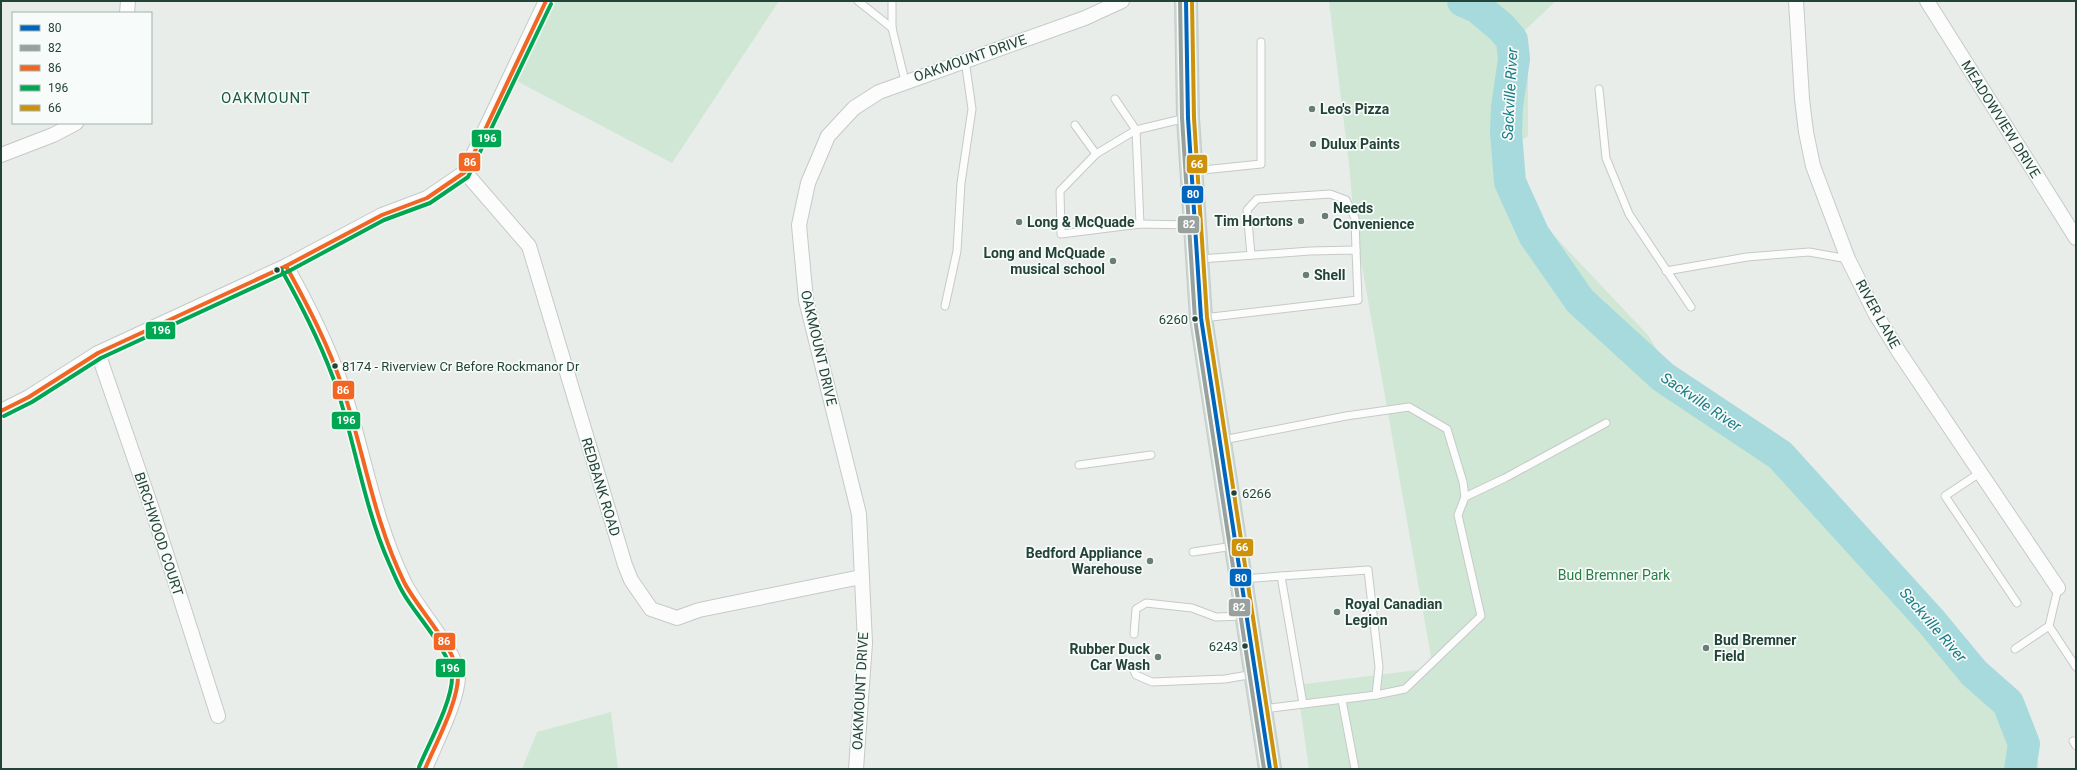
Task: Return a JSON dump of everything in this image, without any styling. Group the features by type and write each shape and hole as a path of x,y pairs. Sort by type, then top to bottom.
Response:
{"main road":[{"path":"1186,1 1188,118 1196,260 1201,318 1270,769"}],"street":[{"path":"127,12 128,1"},
{"path":"1,411 29,397 98,353 286,266 382,215 427,198 465,172 546,1"},
{"name":"OAKMOUNT DRIVE","path":"856,769 865,643 859,514 806,300 799,225 808,183 828,136 854,108 879,92 905,81 1085,18 1122,1"},
{"name":"RIVER LANE","path":"1796,1 1806,132 1813,166 1848,259 1875,313 1895,346 2058,588"},
{"name":"MEADOWVIEW DRIVE","path":"1927,1 2076,238"},
{"path":"1,154 53,135 74,124"},
{"name":"REDBANK ROAD","path":"465,172 529,246 625,564 631,580 651,609 677,618 699,610 861,577"},
{"path":"286,266 309,306 342,388 381,523 404,583 453,657 458,676 454,698 425,769"},
{"name":"BIRCHWOOD COURT","path":"98,353 152,509 218,716"}],"lane":[{"path":"858,1 892,28"},
{"path":"892,1 892,28 905,81"},
{"path":"1191,172 1261,164 1261,42"},
{"path":"945,306 957,251 961,183 972,109 965,60"},
{"path":"1599,89 1606,158 1629,214 1691,307"},
{"path":"1115,99 1136,130 1140,224"},
{"path":"1188,118 1136,130 1096,154 1060,191 1061,234 1140,224 1194,224"},
{"path":"1075,125 1096,154"},
{"path":"1201,318 1358,300 1355,218 1346,200 1330,194 1257,199 1247,210 1251,255"},
{"path":"1196,260 1251,255 1356,250"},
{"path":"1666,271 1747,257 1809,252 1848,259"},
{"path":"1220,441 1346,416 1409,407 1447,428 1463,482 1465,497 1458,515 1481,616 1405,689 1342,700 1261,709"},
{"path":"1465,497 1505,478 1606,423"},
{"path":"1079,466 1151,455"},
{"path":"1981,472 1945,496 2016,603"},
{"path":"1193,552 1236,545"},
{"path":"1241,579 1368,570 1380,667 1376,695"},
{"path":"1281,576 1304,704"},
{"path":"2058,588 2050,626 2076,667"},
{"path":"1134,634 1136,609 1146,603 1192,608 1216,617 1247,616"},
{"path":"2015,649 2050,626"},
{"path":"1132,666 1136,675 1152,682 1225,679 1255,674"},
{"path":"1342,700 1355,769"}],"green space":[{"path":"550,1 779,1 672,163 511,78"},
{"name":"Bud Bremner Park","path":"1329,1 1556,1 1524,31 1528,73 1528,136 1505,150 1515,177 1545,226 1648,335 1680,387 1748,430 1859,536 1904,568 1938,612 1970,649 2035,741 2039,769 1309,769 1297,685 1433,668 1354,221 1349,164"},
{"path":"611,712 618,769 522,769 537,732"}],"waterway":[{"name":"Sackville River","path":"1463,1 1477,7 1502,28 1512,40 1514,59 1507,107 1506,132 1510,182 1534,235 1580,301 1663,377 1780,455 1930,620 1974,673 2008,703 2024,744 2020,769"}],"transit line":[{"name":"86","path":"1,411 29,397 98,353 286,266 382,215 427,198 465,172 546,1"},
{"name":"82","path":"1180,1 1182,118 1195,319 1264,769"},
{"name":"80","path":"1186,1 1188,118 1201,318 1270,769"},
{"name":"66","path":"1192,1 1194,118 1207,317 1276,768"},
{"name":"196","path":"4,416 32,402 101,358 289,271 384,220 430,203 468,177 551,4"},
{"name":"86","path":"286,266 318,326 343,389 377,511 394,559 404,582 451,653 456,664 458,675 455,697 446,723 425,769"},
{"name":"196","path":"281,269 312,329 338,392 373,522 396,580 410,604 440,646 450,667 452,676 449,697 440,722 419,767"}],"place":[{"name":"Leo's Pizza","path":"1312,109"},
{"name":"Dulux Paints","path":"1313,144"},
{"name":"Needs Convenience","path":"1325,216"},
{"name":"Tim Hortons","path":"1301,221"},
{"name":"Long & McQuade","path":"1019,222"},
{"name":"Long and McQuade musical school","path":"1113,261"},
{"name":"Shell","path":"1306,275"},
{"name":"6260","path":"1195,319"},
{"name":"8174 - Riverview Cr Before Rockmanor Dr","path":"335,366"},
{"name":"6266","path":"1234,493"},
{"name":"Bedford Appliance Warehouse","path":"1150,561"},
{"name":"Royal Canadian Legion","path":"1337,612"},
{"name":"6243","path":"1245,646"},
{"name":"Bud Bremner Field","path":"1706,648"},
{"name":"Rubber Duck Car Wash","path":"1158,657"}],"district":[{"name":"OAKMOUNT","path":"266,98"}]}
